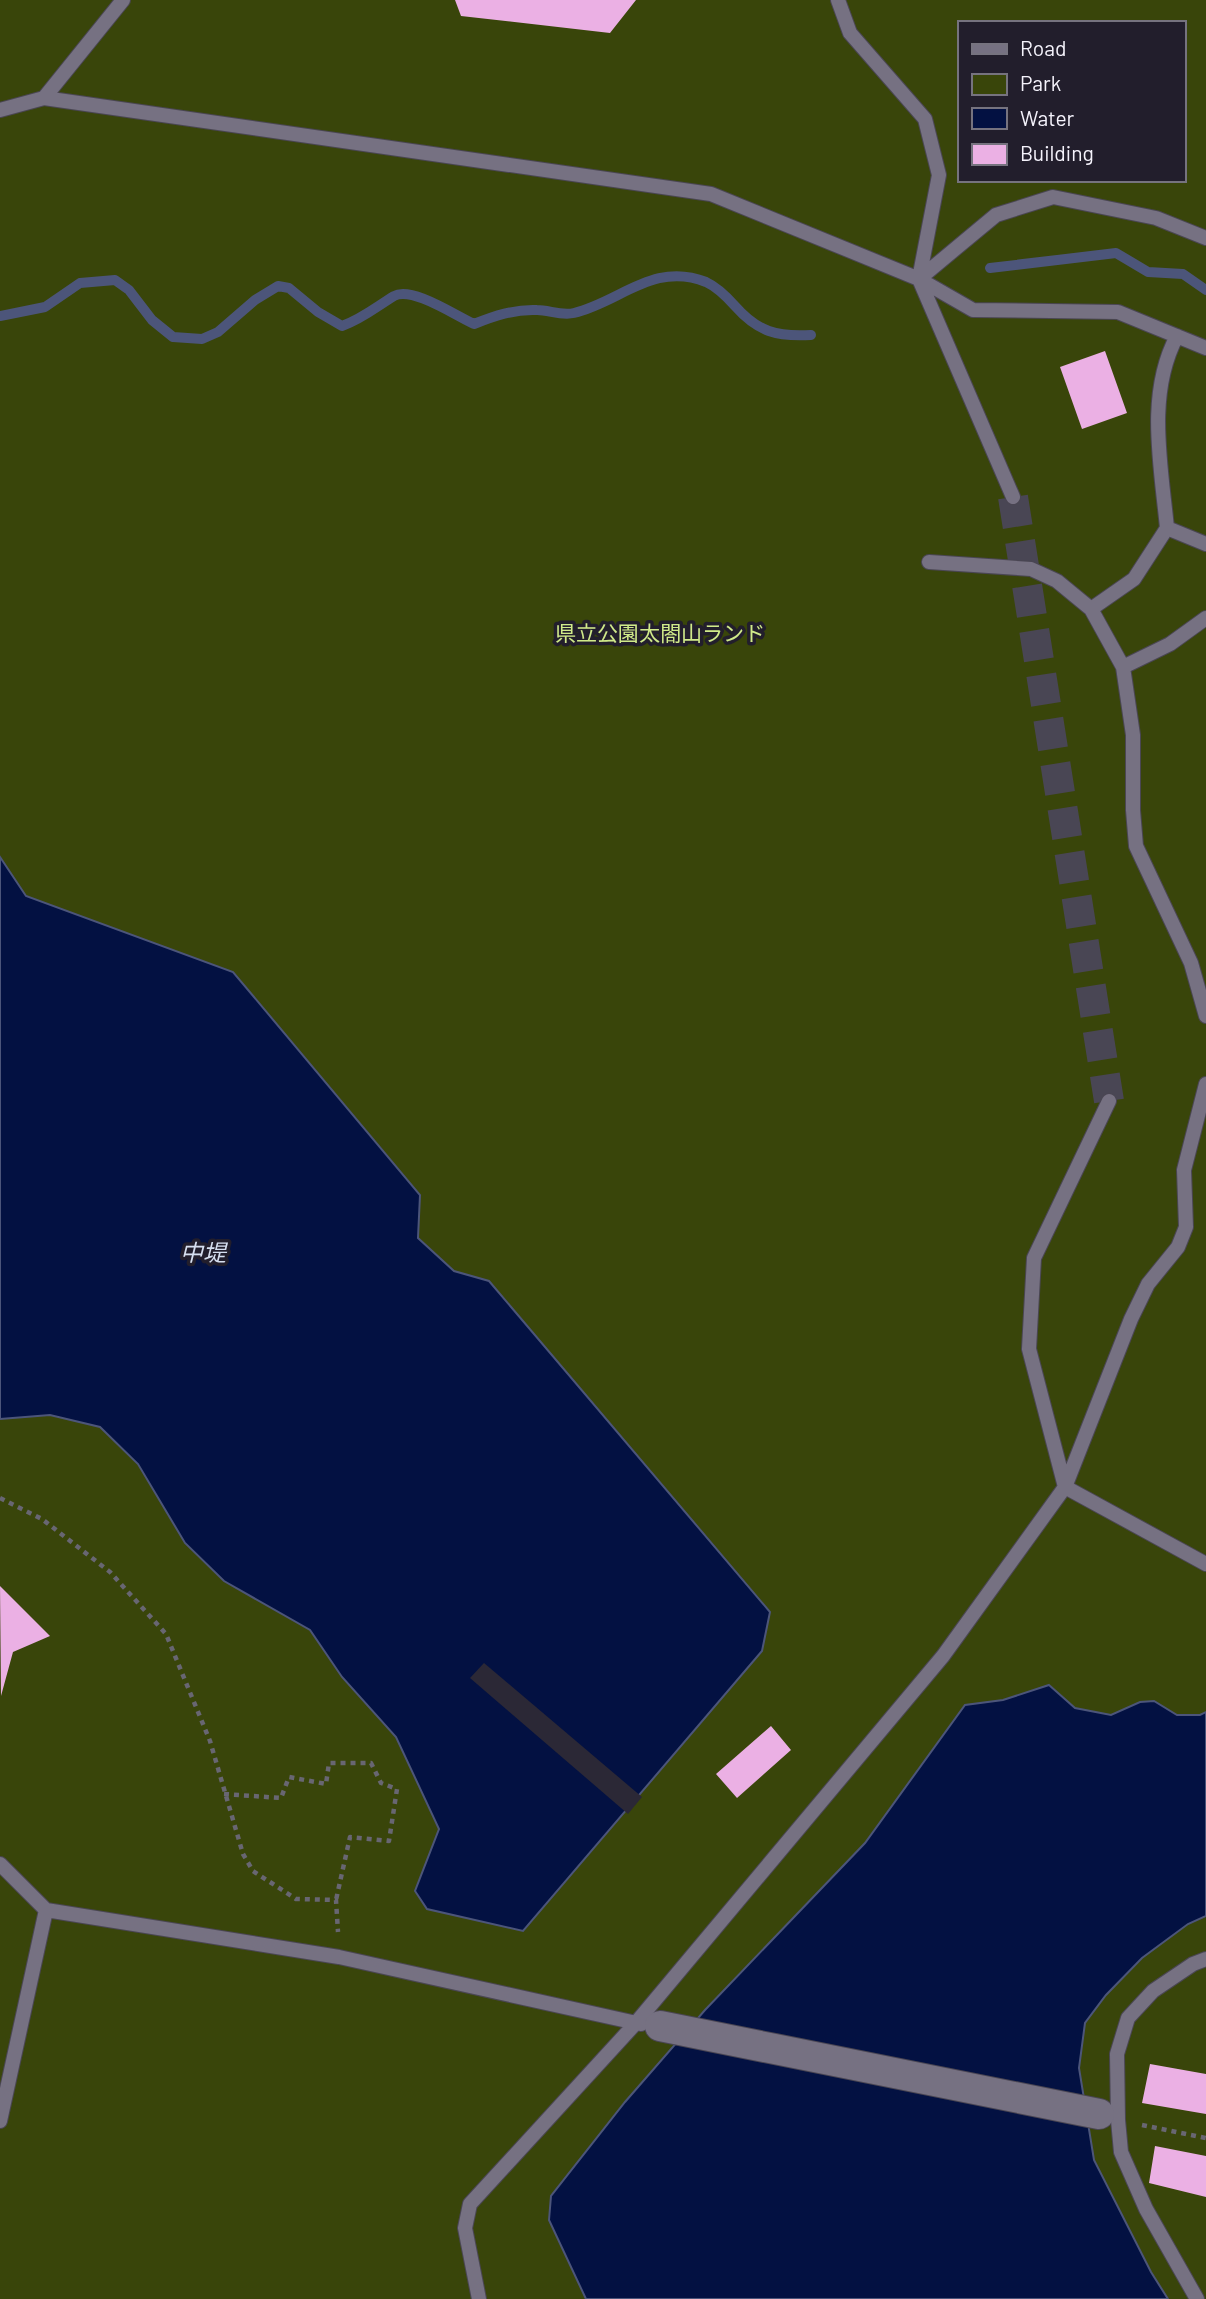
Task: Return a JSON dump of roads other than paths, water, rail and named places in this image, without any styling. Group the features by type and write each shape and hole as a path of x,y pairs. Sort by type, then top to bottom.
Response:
{"street":[{"path":"647,2025 1108,2117"}],"lane":[{"path":"44,98 123,0"},
{"path":"838,0 850,33 925,119 939,175 919,279 1013,497"},
{"path":"0,110 44,98 711,194 919,279 973,310 1118,312 1206,348"},
{"path":"919,279 996,215 1053,197 1156,218 1206,238"},
{"path":"1091,609 1134,579 1167,528 1157,424 1167,356 1177,336"},
{"path":"1167,528 1206,544"},
{"path":"929,562 1031,569 1057,581 1091,609 1123,667 1133,735 1136,846 1191,963 1206,1016"},
{"path":"1123,667 1170,644 1206,618"},
{"path":"480,2299 465,2228 470,2204 647,2025 943,1656 1065,1487 1131,1319 1148,1284 1178,1247 1186,1227 1184,1170 1206,1084"},
{"path":"1109,1101 1034,1258 1029,1349 1065,1487 1206,1564"},
{"path":"0,1864 46,1910 339,1957 647,2025"},
{"path":"0,2121 46,1910"},
{"path":"1197,2299 1146,2209 1108,2117 1117,2054 1128,2018 1153,1991 1206,1959"}],"water":[{"name":"中堤","path":"0,857 26,896 233,972 420,1195 418,1238 454,1271 489,1281 770,1612 762,1651 523,1931 427,1909 415,1891 439,1829 396,1737 342,1677 310,1630 224,1581 185,1543 138,1464 100,1427 50,1415 0,1419"},
{"path":"1049,1685 1075,1708 1111,1715 1140,1702 1154,1701 1177,1715 1200,1715 1206,1712 1206,1916 1188,1924 1142,1958 1106,1995 1085,2023 1079,2068 1094,2160 1151,2272 1168,2299 586,2299 549,2220 551,2196 625,2102 705,2010 865,1843 965,1705 1003,1700"}],"waterway":[{"path":"990,268 1116,253 1148,272 1183,274 1206,290"},
{"path":"0,316 45,307 80,283 115,280 129,290 152,320 173,337 202,339 218,332 255,300 278,286 289,288 318,312 342,326 402,294 422,298 474,324 520,311 574,313 638,286 670,276 687,277 710,284 722,292 743,315 769,331 788,335 811,335"}],"tunnel":[{"path":"1013,497 1109,1101"}],"park label":[{"name":"県立公園太閤山ランド","path":"660,634"}]}
